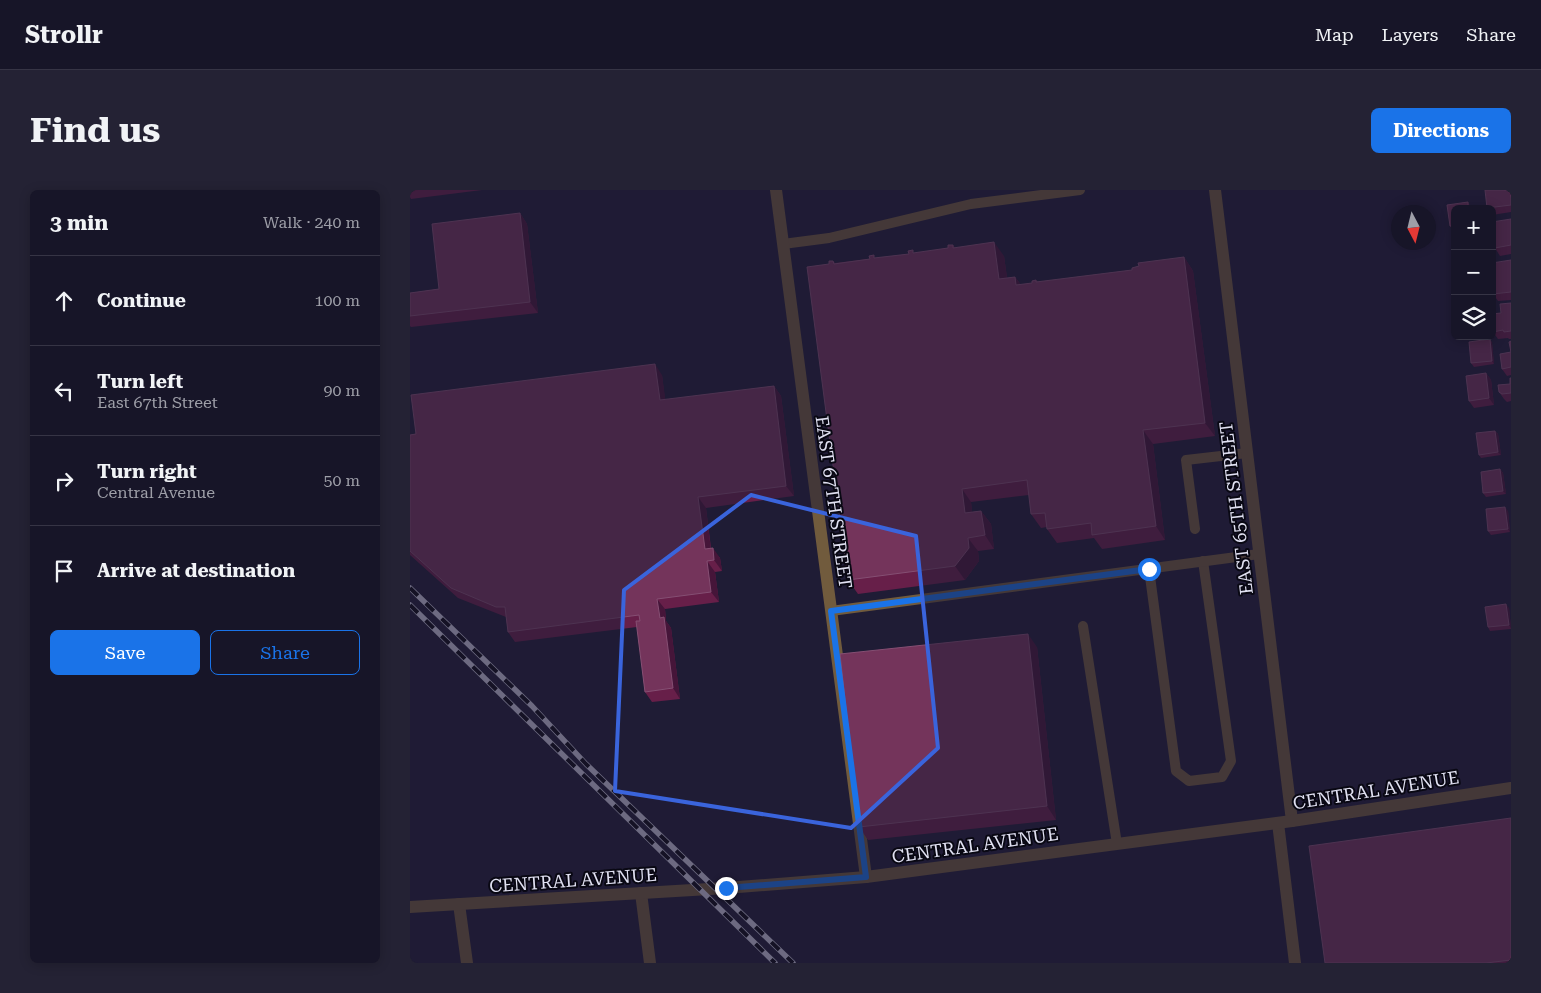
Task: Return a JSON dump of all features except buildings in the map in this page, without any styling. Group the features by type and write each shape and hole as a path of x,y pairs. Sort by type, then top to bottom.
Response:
{"street":[{"name":"EAST 67TH STREET","path":"776,190 866,877"},
{"name":"EAST 65TH STREET","path":"1215,190 1292,821"},
{"name":"CENTRAL AVENUE","path":"410,907 866,877 1278,823 1511,788"},
{"path":"1278,823 1295,963"},
{"path":"641,893 650,963"},
{"path":"459,904 467,963"}],"lane":[{"path":"783,244 830,238 971,204 1080,190"},
{"path":"1194,528 1186,460 1247,453"},
{"path":"831,611 1259,554"},
{"path":"1149,569 1176,771 1189,781 1222,777 1231,761 1203,561"},
{"path":"1083,626 1117,844"}],"highlighted area":[{"path":"751,495 916,536 938,748 851,828 615,791 624,590"}],"railway":[{"path":"410,588 532,706 586,764 793,963"},
{"path":"410,605 775,963"}],"route":[{"path":"726,888 866,877 831,611 1149,569"}]}
